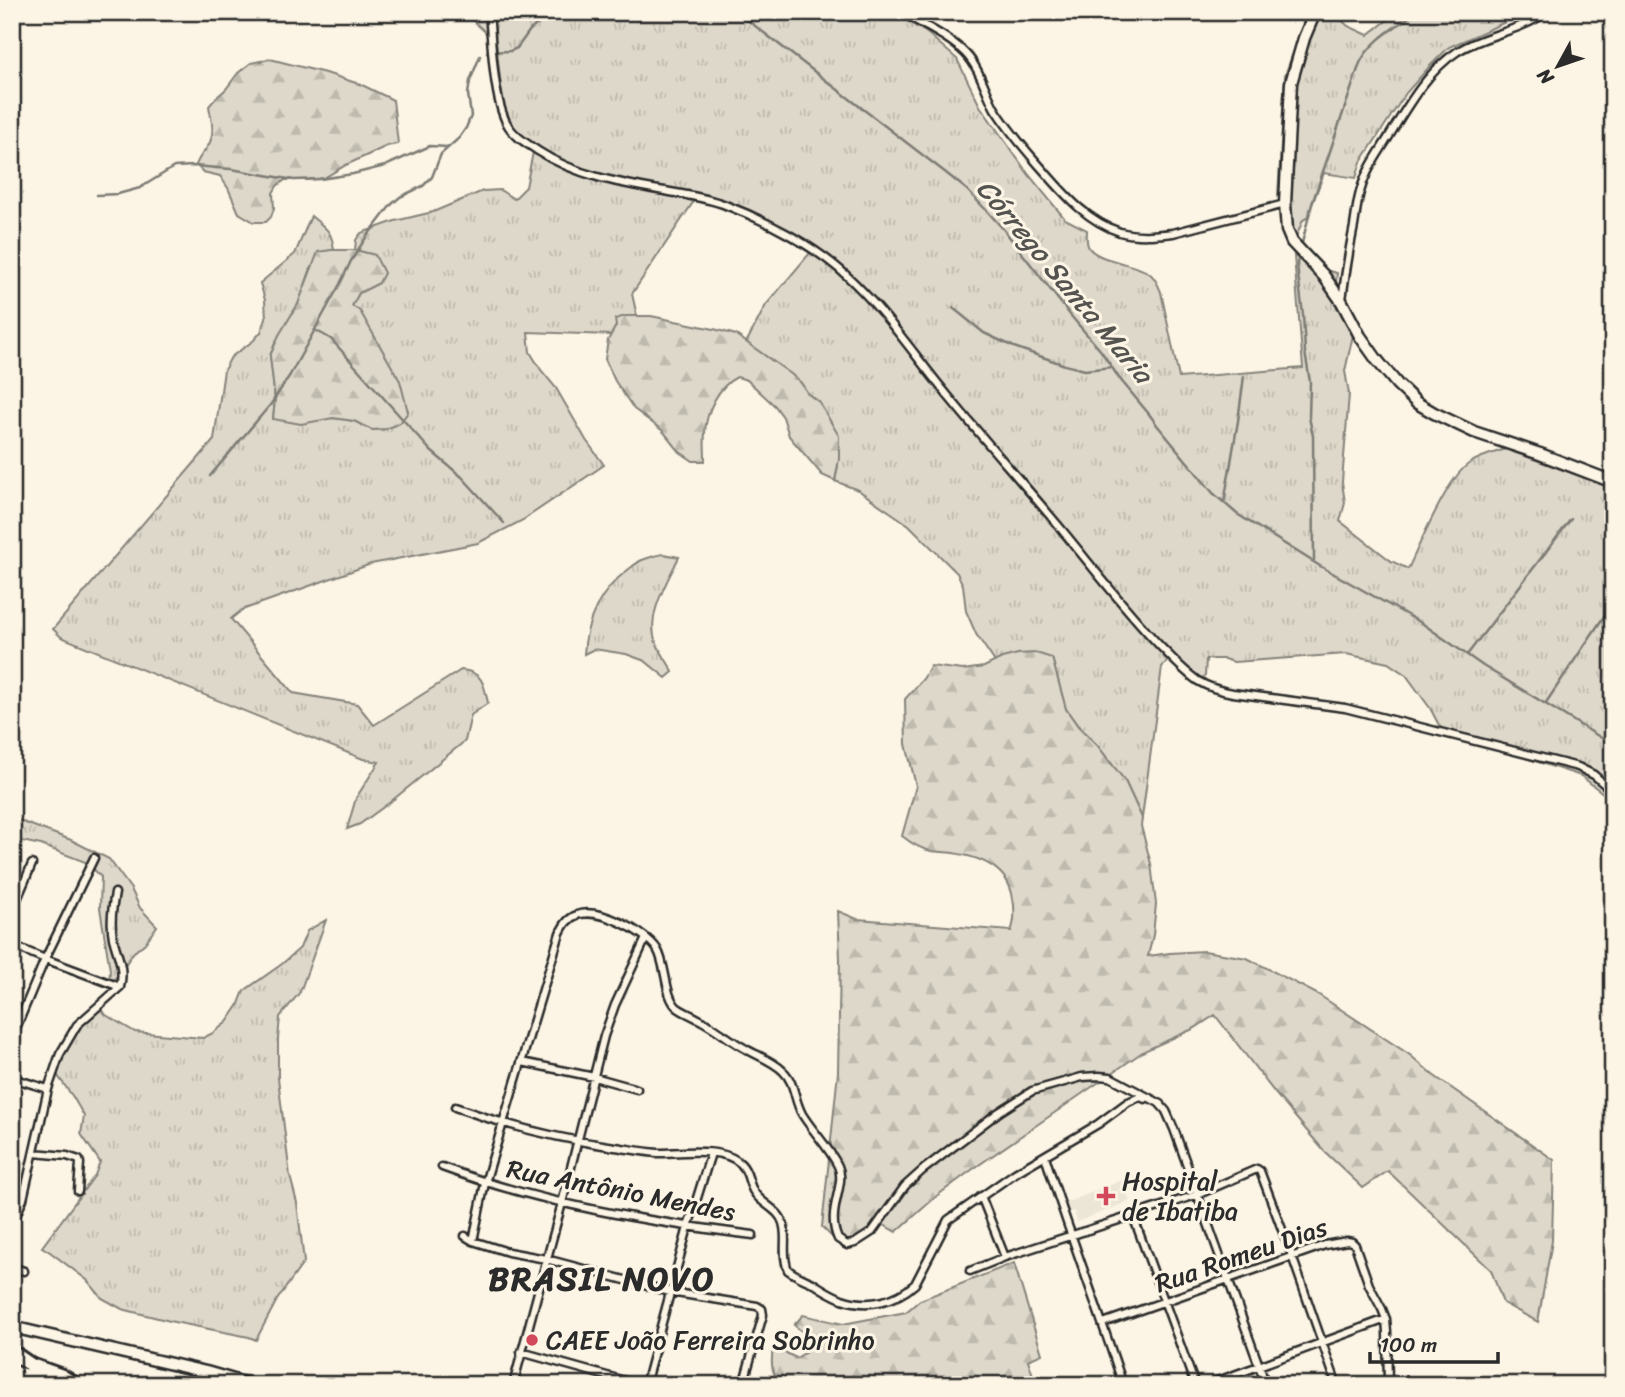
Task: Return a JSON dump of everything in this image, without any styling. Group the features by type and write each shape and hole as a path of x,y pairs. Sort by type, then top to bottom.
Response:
{"highway":[{"path":"12,1352 31,1365 62,1376 76,1385"},
{"path":"12,1371 62,1385"}],"street":[{"path":"489,12 499,106 515,134 564,166 590,175 722,204 780,230 810,247 848,276 1141,626 1197,680 1226,692 1345,708 1518,751 1588,772 1613,792"},
{"path":"902,12 965,53 973,63 997,111 1016,138 1065,196 1098,222 1121,232 1140,235 1173,233 1285,204"},
{"path":"1315,12 1291,83 1285,204 1287,230 1297,248 1324,276 1377,360 1397,384 1426,409 1474,432 1613,482"},
{"path":"1342,302 1361,188 1372,164 1412,100 1457,52 1520,28 1546,12"},
{"path":"12,1038 94,858"},
{"path":"12,911 32,864"},
{"path":"12,1225 23,1199 48,1089 60,1054 77,1025 120,987 122,966 111,927 115,893"},
{"path":"473,1241 485,1183 560,933 569,919 578,914 595,914 621,922 653,944 662,958 669,992 675,1006 778,1067 789,1077 802,1113 841,1172 834,1206 834,1225 838,1239 848,1245 872,1232 905,1186 924,1169 999,1112 1032,1091 1082,1077 1110,1077 1161,1104 1174,1129 1199,1194 1266,1385"},
{"path":"513,1385 607,1025 646,938"},
{"path":"12,945 120,987"},
{"path":"522,1062 637,1089"},
{"path":"12,1078 48,1089"},
{"path":"454,1107 502,1124 577,1142 657,1153 711,1153 734,1158 747,1172 754,1194 780,1217 784,1226 785,1264 792,1273 841,1299 869,1303 894,1298 915,1284 948,1220 981,1196 1098,1124 1128,1102 1140,1097 1161,1104"},
{"path":"34,1153 79,1160 78,1191"},
{"path":"645,1385 711,1153"},
{"path":"1045,1156 1122,1385"},
{"name":"Rua Antônio Mendes","path":"442,1167 485,1183 562,1203 688,1227 753,1235"},
{"path":"970,1271 1005,1257 1199,1194 1257,1169 1292,1256 1337,1385"},
{"path":"981,1196 1005,1257"},
{"path":"1133,1216 1195,1385"},
{"path":"465,1236 508,1252 546,1259 670,1292 757,1306 762,1309 763,1315 743,1385"},
{"name":"Rua Romeu Dias","path":"1103,1323 1338,1241 1352,1242 1358,1251 1369,1284 1386,1319"},
{"path":"12,1267 24,1271"},
{"path":"1207,1385 1386,1319 1388,1385"},
{"path":"12,1327 251,1385"},
{"path":"521,1352 639,1385"}],"shaded area":[{"name":"Hospital de Ibatiba","path":"1137,1174 1141,1185 1126,1191 1130,1201 1077,1222 1074,1211 1070,1212 1066,1203"},
{"path":"853,1376 900,1385 845,1385"}],"green space":[{"path":"470,12 892,12 927,33 957,59 980,106 1029,175 1065,219 1087,230 1087,244 1092,251 1143,270 1153,277 1161,292 1179,378 1303,368 1294,256 1310,266 1337,273 1335,293 1348,329 1353,335 1345,371 1349,394 1342,482 1345,503 1340,521 1391,561 1408,569 1435,511 1453,482 1470,463 1492,453 1506,449 1613,488 1613,801 1581,776 1449,733 1440,727 1406,675 1388,663 1346,654 1234,662 1206,659 1205,676 1201,679 1171,657 1162,667 1142,818 1125,781 1066,709 1052,658 1002,658 995,662 976,634 966,611 963,585 957,573 909,525 858,490 835,481 838,466 829,419 819,402 808,394 801,383 746,343 766,305 810,253 755,221 696,198 632,294 637,316 626,316 611,335 528,332 530,352 604,465 523,520 478,543 371,564 242,610 231,619 293,693 357,704 374,725 461,670 474,673 481,680 488,703 471,715 465,741 360,824 347,829 356,798 379,762 363,759 61,637 53,629 214,440 224,370 231,357 261,332 266,318 260,283 295,254 311,216 330,234 334,250 311,268 298,305 270,356 275,400 273,419 333,418 354,421 372,430 386,429 400,423 408,411 352,306 359,293 379,283 375,255 355,250 356,240 361,233 433,212 483,191 500,190 514,199 526,187 534,147 516,131 504,113 496,42 469,17"},
{"path":"1308,12 1322,12 1330,19 1336,15 1348,26 1368,35 1398,12 1528,12 1449,47 1406,93 1361,162 1356,178 1324,173 1307,218 1303,220 1297,235 1290,237 1278,196 1285,75"},
{"path":"270,59 362,85 393,100 398,144 387,146 324,178 285,180 273,193 274,208 271,217 266,222 254,222 239,213 220,176 203,172 196,165 212,136 209,106 238,73 251,63"},
{"path":"355,250 375,255 384,273 379,283 359,293 352,306 360,311 400,381 408,412 400,423 386,429 372,430 354,421 333,418 301,424 273,419 275,400 270,356 298,304 318,252"},
{"path":"651,316 736,335 791,374 808,394 819,402 839,436 835,481 822,475 789,436 783,417 775,406 747,380 737,377 724,387 711,408 705,433 705,461 693,461 680,452 663,431 634,409 615,381 605,359 608,340 616,326 615,319"},
{"path":"663,554 679,557 659,599 653,632 673,672 666,678 645,661 626,654 594,649 584,654 592,617 610,586 640,561"},
{"path":"1036,653 1052,658 1066,709 1125,781 1142,818 1141,826 1151,864 1156,904 1148,956 1204,951 1247,958 1319,995 1410,1055 1433,1075 1554,1160 1552,1241 1538,1322 1503,1303 1491,1270 1388,1171 1363,1188 1324,1151 1215,1015 1195,1028 1144,1051 973,1169 896,1232 882,1224 843,1248 822,1227 838,1072 838,911 857,919 1011,931 1013,923 1014,907 1010,888 1006,879 992,866 953,853 923,849 902,836 916,786 906,744 905,699 931,666 963,670 984,667 1018,654"},
{"path":"12,818 71,840 109,859 131,889 140,908 157,926 109,984 110,970 100,908 101,877 88,863 41,845 12,839"},
{"path":"326,920 300,992 280,1017 278,1039 278,1078 304,1262 277,1300 256,1340 122,1309 102,1298 87,1280 42,1247 95,1175 100,1162 81,1134 84,1116 58,1076 55,1060 79,1018 97,1004 106,1015 135,1032 203,1038 227,1022 244,991 282,964 300,948 307,931"},
{"path":"1014,1263 1042,1354 1028,1360 1036,1385 900,1385 853,1376 845,1385 782,1385 773,1372 773,1346 796,1358 806,1352 812,1340 794,1325 803,1315 843,1324 906,1312 920,1300"}],"waterway":[{"path":"487,52 517,48 530,30 553,12"},
{"name":"Córrego Santa Maria","path":"737,12 966,189 1004,230 1213,493 1237,514 1320,566 1423,624 1483,666 1613,745"},
{"path":"1301,247 1312,204 1360,63 1377,41 1416,12"},
{"path":"210,476 271,404 290,375 365,239 391,205 400,197 423,186 432,177 441,154 466,128 471,116 468,94 470,81 480,56"},
{"path":"97,195 118,194 140,188 174,167 231,169 294,180 320,179 385,166 430,146 448,147"},
{"path":"1300,253 1297,263 1310,382 1309,417 1313,436 1314,560"},
{"path":"953,308 984,333 1014,347 1085,370 1112,367"},
{"path":"315,330 331,339 431,451 462,477 504,523"},
{"path":"1224,503 1244,376"},
{"path":"1467,655 1571,519"},
{"path":"1545,704 1613,603"}],"place":[{"name":"Hospital de Ibatiba","path":"1106,1196"},
{"name":"CAEE João Ferreira Sobrinho","path":"532,1340"}],"district":[{"name":"BRASIL NOVO","path":"602,1279"}]}
